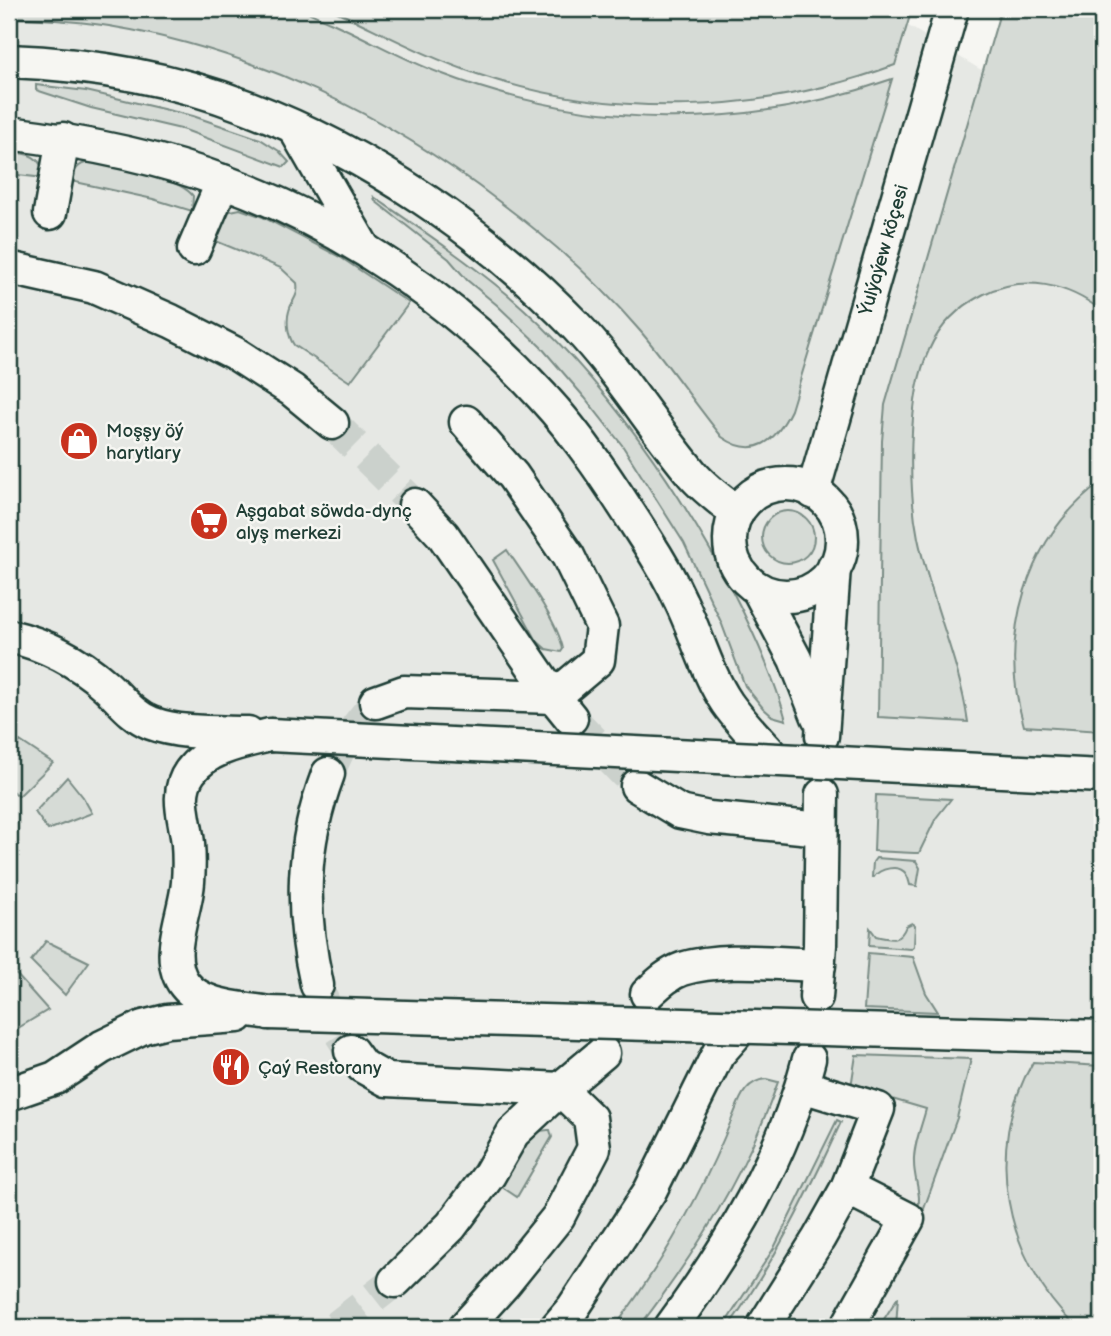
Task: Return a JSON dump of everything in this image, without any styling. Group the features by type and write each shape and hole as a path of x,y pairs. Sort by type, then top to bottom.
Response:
{"street":[{"name":"Ýulýaýew köçesi","path":"813,492 952,9"},
{"path":"9,61 110,72 188,88 247,107 383,174 466,229 522,273 576,327 615,372 694,475 737,513"},
{"path":"295,129 364,249"},
{"path":"9,133 63,139 163,162 223,181 294,212 364,249 431,296 499,352 542,396 578,439 655,555 680,601 728,705 776,759"},
{"path":"50,213 63,139"},
{"path":"194,249 223,181"},
{"path":"9,268 94,287 171,321 236,354 292,390 332,423"},
{"path":"466,422 513,476 568,556 602,626 598,660 563,707"},
{"path":"771,486 800,486 813,492 825,500 839,525 840,554 834,567 814,588 800,594 779,595 758,589 746,580 732,555 730,540 737,513 757,492 771,486"},
{"path":"415,505 451,545 563,707"},
{"path":"758,589 794,659 822,732 834,567"},
{"path":"9,636 36,644 70,660 102,682 131,712 171,729 1102,776"},
{"path":"376,702 404,692 563,707"},
{"path":"270,735 222,748 203,759 188,774 182,796 188,845 188,883 176,950 179,975 195,994 215,1003 270,1013"},
{"path":"317,985 306,921 305,862 328,774"},
{"path":"637,786 680,812 709,818 821,829"},
{"path":"816,997 822,795"},
{"path":"647,994 665,978 682,969 720,962 819,965"},
{"path":"9,1094 54,1078 102,1047 143,1027 167,1021 270,1013 1102,1037"},
{"path":"557,1327 573,1308 650,1191 718,1054 743,1027"},
{"path":"351,1051 362,1066 387,1080 560,1089 590,1118 594,1148 558,1217 465,1327"},
{"path":"395,1281 451,1226 489,1175 513,1133 603,1053"},
{"path":"671,1327 701,1287 772,1161 794,1112 805,1072 878,1109 847,1188 763,1327"},
{"path":"847,1188 908,1219 847,1327"}],"shaded area":[{"path":"9,9 882,10 1102,143 1102,1327 9,1327"},
{"path":"9,9 300,9 440,73 496,92 609,114 665,117 722,115 779,108 836,96 892,79 791,410 779,431 771,438 763,444 745,447 722,437 641,332 575,264 501,203 411,141 316,90 215,51 109,26 9,17"},
{"path":"331,9 912,9 895,65 793,94 740,102 687,105 581,99 528,89 439,60"},
{"path":"1001,9 1102,9 1102,311 1060,288 1030,283 1015,284 984,294 967,304 945,324 929,350 922,369 913,417 912,494 918,538 958,676 968,722 878,717 882,441 885,405"},
{"path":"36,85 86,91 193,116 260,139 279,151 289,162 284,167 185,130 91,108 36,90"},
{"path":"9,152 23,153 38,160 45,178 9,174"},
{"path":"96,162 162,178 186,189 193,196 192,211 153,199 71,181 79,166"},
{"path":"374,197 507,294 543,327 610,401 669,483 721,569 761,652 786,720 772,716 745,686 721,622 684,543 622,445 585,398 541,347 467,280 449,259 375,201"},
{"path":"240,209 263,217 340,257 409,303 350,382 292,342 288,319 297,292 297,283 281,268 211,239 226,212"},
{"path":"1102,482 1102,731 1024,726 1014,658 1017,624 1024,592 1037,560 1054,531 1075,505"},
{"path":"788,511 798,513 806,519 812,527 812,547 806,555 798,561 788,563 778,561 770,555 764,547 762,537 764,527 770,519 778,513"},
{"path":"507,550 554,626 563,649 561,652 546,649 537,641 493,560"},
{"path":"20,741 53,763 19,796 9,789 9,764"},
{"path":"67,777 92,813 48,830 35,812"},
{"path":"876,795 951,799 936,818 919,853 874,851"},
{"path":"876,858 916,861 920,868 917,886 910,885 906,874 894,868 872,877 873,862"},
{"path":"912,923 915,925 914,946 911,949 869,946 870,928 876,936 895,939"},
{"path":"46,941 89,962 65,995 31,961"},
{"path":"868,953 913,957 926,993 938,1012 864,1009"},
{"path":"16,974 48,1010 13,1031 9,1020 9,979"},
{"path":"856,1055 971,1059 957,1118 922,1214 917,1213 919,1194 914,1156 926,1109 851,1087"},
{"path":"1033,1062 1102,1066 1102,1327 1076,1327 1052,1300 1032,1269 1018,1236 1009,1202 1005,1166 1008,1131 1017,1096"},
{"path":"766,1079 778,1082 765,1115 735,1179 700,1240 639,1327 615,1327 681,1226 709,1172 744,1092 753,1083"},
{"path":"837,1120 841,1122 789,1228 745,1303 728,1327 723,1327 774,1248"},
{"path":"550,1130 552,1137 517,1197 499,1185 525,1142 532,1135"},
{"path":"898,1297 896,1327 879,1327"}],"tunnel":[{"path":"332,423 415,505"},
{"path":"328,774 341,746 376,702"},
{"path":"571,718 637,786"},
{"path":"319,991 333,1023 351,1051"},
{"path":"336,1327 395,1281"}],"place":[{"name":"Moşşy öý harytlary","path":"79,441"},
{"name":"Aşgabat söwda-dynç alyş merkezi","path":"209,521"},
{"name":"Çaý Restorany","path":"231,1067"}]}
